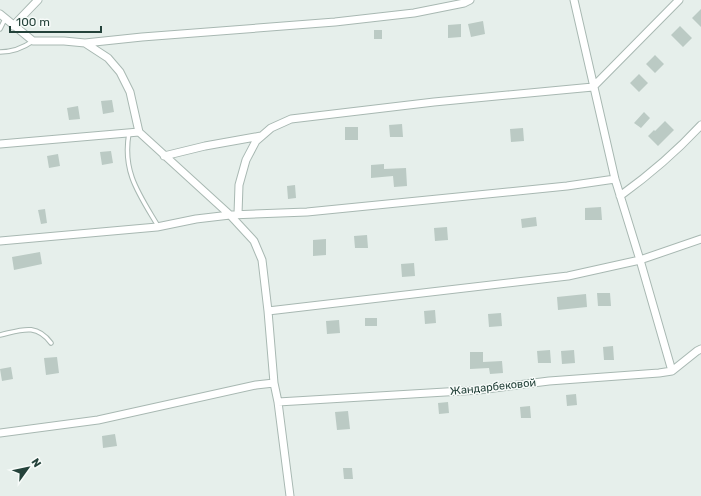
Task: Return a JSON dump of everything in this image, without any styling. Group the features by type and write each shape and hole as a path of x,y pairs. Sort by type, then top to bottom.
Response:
{"street":[{"path":"13,26 38,0"},
{"path":"3,16 13,26 33,41 85,43 142,36 335,22 414,13 464,3 470,0"},
{"path":"574,0 615,179 672,371 697,350 701,349"},
{"path":"238,214 239,185 246,160 256,141 272,128 291,119 434,102 593,87 679,0"},
{"path":"85,43 108,58 120,72 130,92 139,132 230,215 254,241 262,260 274,383 278,402 290,496"},
{"path":"620,196 687,140 701,125"},
{"path":"0,144 139,132"},
{"path":"164,156 205,146 261,136"},
{"path":"0,241 158,227 196,219 238,214 307,212 567,186 615,179"},
{"path":"268,311 568,276 640,260 701,239"},
{"name":"Жандарбековой","path":"278,402 479,390 549,381 672,371"},
{"path":"0,433 98,420 256,385 274,383"}],"lane":[{"path":"0,29 3,16"},
{"path":"0,52 16,50 33,41"},
{"path":"129,133 127,145 128,164 133,183 158,227"},
{"path":"0,335 34,329 45,334 51,343"}],"building":[{"path":"701,9 701,27 692,18"},
{"path":"483,21 485,34 471,37 468,24"},
{"path":"461,24 461,37 448,38 448,25"},
{"path":"680,26 692,38 683,47 671,35"},
{"path":"374,30 382,30 382,39 374,39"},
{"path":"655,55 664,64 655,73 646,64"},
{"path":"639,74 648,83 639,92 630,83"},
{"path":"112,100 114,112 103,114 101,101"},
{"path":"78,106 80,119 69,120 67,108"},
{"path":"644,112 650,118 641,128 634,123"},
{"path":"665,121 674,130 658,146 648,136"},
{"path":"402,124 403,137 390,137 389,125"},
{"path":"345,127 358,127 358,140 345,140"},
{"path":"523,128 524,141 511,142 510,129"},
{"path":"111,151 113,163 102,165 100,152"},
{"path":"58,154 60,166 49,168 47,156"},
{"path":"384,164 384,169 406,168 407,186 394,187 393,176 371,178 371,165"},
{"path":"295,185 296,198 288,199 287,186"},
{"path":"601,207 602,220 585,220 585,208"},
{"path":"45,209 47,223 41,224 38,210"},
{"path":"536,217 537,226 522,228 521,219"},
{"path":"447,227 448,240 435,241 434,228"},
{"path":"367,235 368,248 355,248 354,236"},
{"path":"326,239 326,255 313,256 313,240"},
{"path":"40,252 42,264 14,270 12,257"},
{"path":"414,263 415,276 402,277 401,264"},
{"path":"597,293 610,293 611,306 598,306"},
{"path":"586,294 587,307 558,310 557,297"},
{"path":"435,310 436,323 425,324 424,311"},
{"path":"501,313 502,326 489,327 488,314"},
{"path":"365,318 377,318 377,326 365,326"},
{"path":"339,320 340,333 327,334 326,321"},
{"path":"613,346 614,360 604,360 603,347"},
{"path":"550,350 551,363 538,363 537,351"},
{"path":"574,350 575,363 562,364 561,351"},
{"path":"470,352 483,352 483,362 502,361 503,373 490,374 489,368 470,369"},
{"path":"57,357 59,373 46,375 44,358"},
{"path":"11,367 13,379 2,381 0,369"},
{"path":"576,394 577,405 567,406 566,395"},
{"path":"448,402 449,413 439,414 438,403"},
{"path":"530,406 531,418 521,418 520,407"},
{"path":"348,411 350,429 337,430 335,412"},
{"path":"115,434 117,446 103,448 102,436"},
{"path":"343,468 352,468 353,479 344,479"}]}
